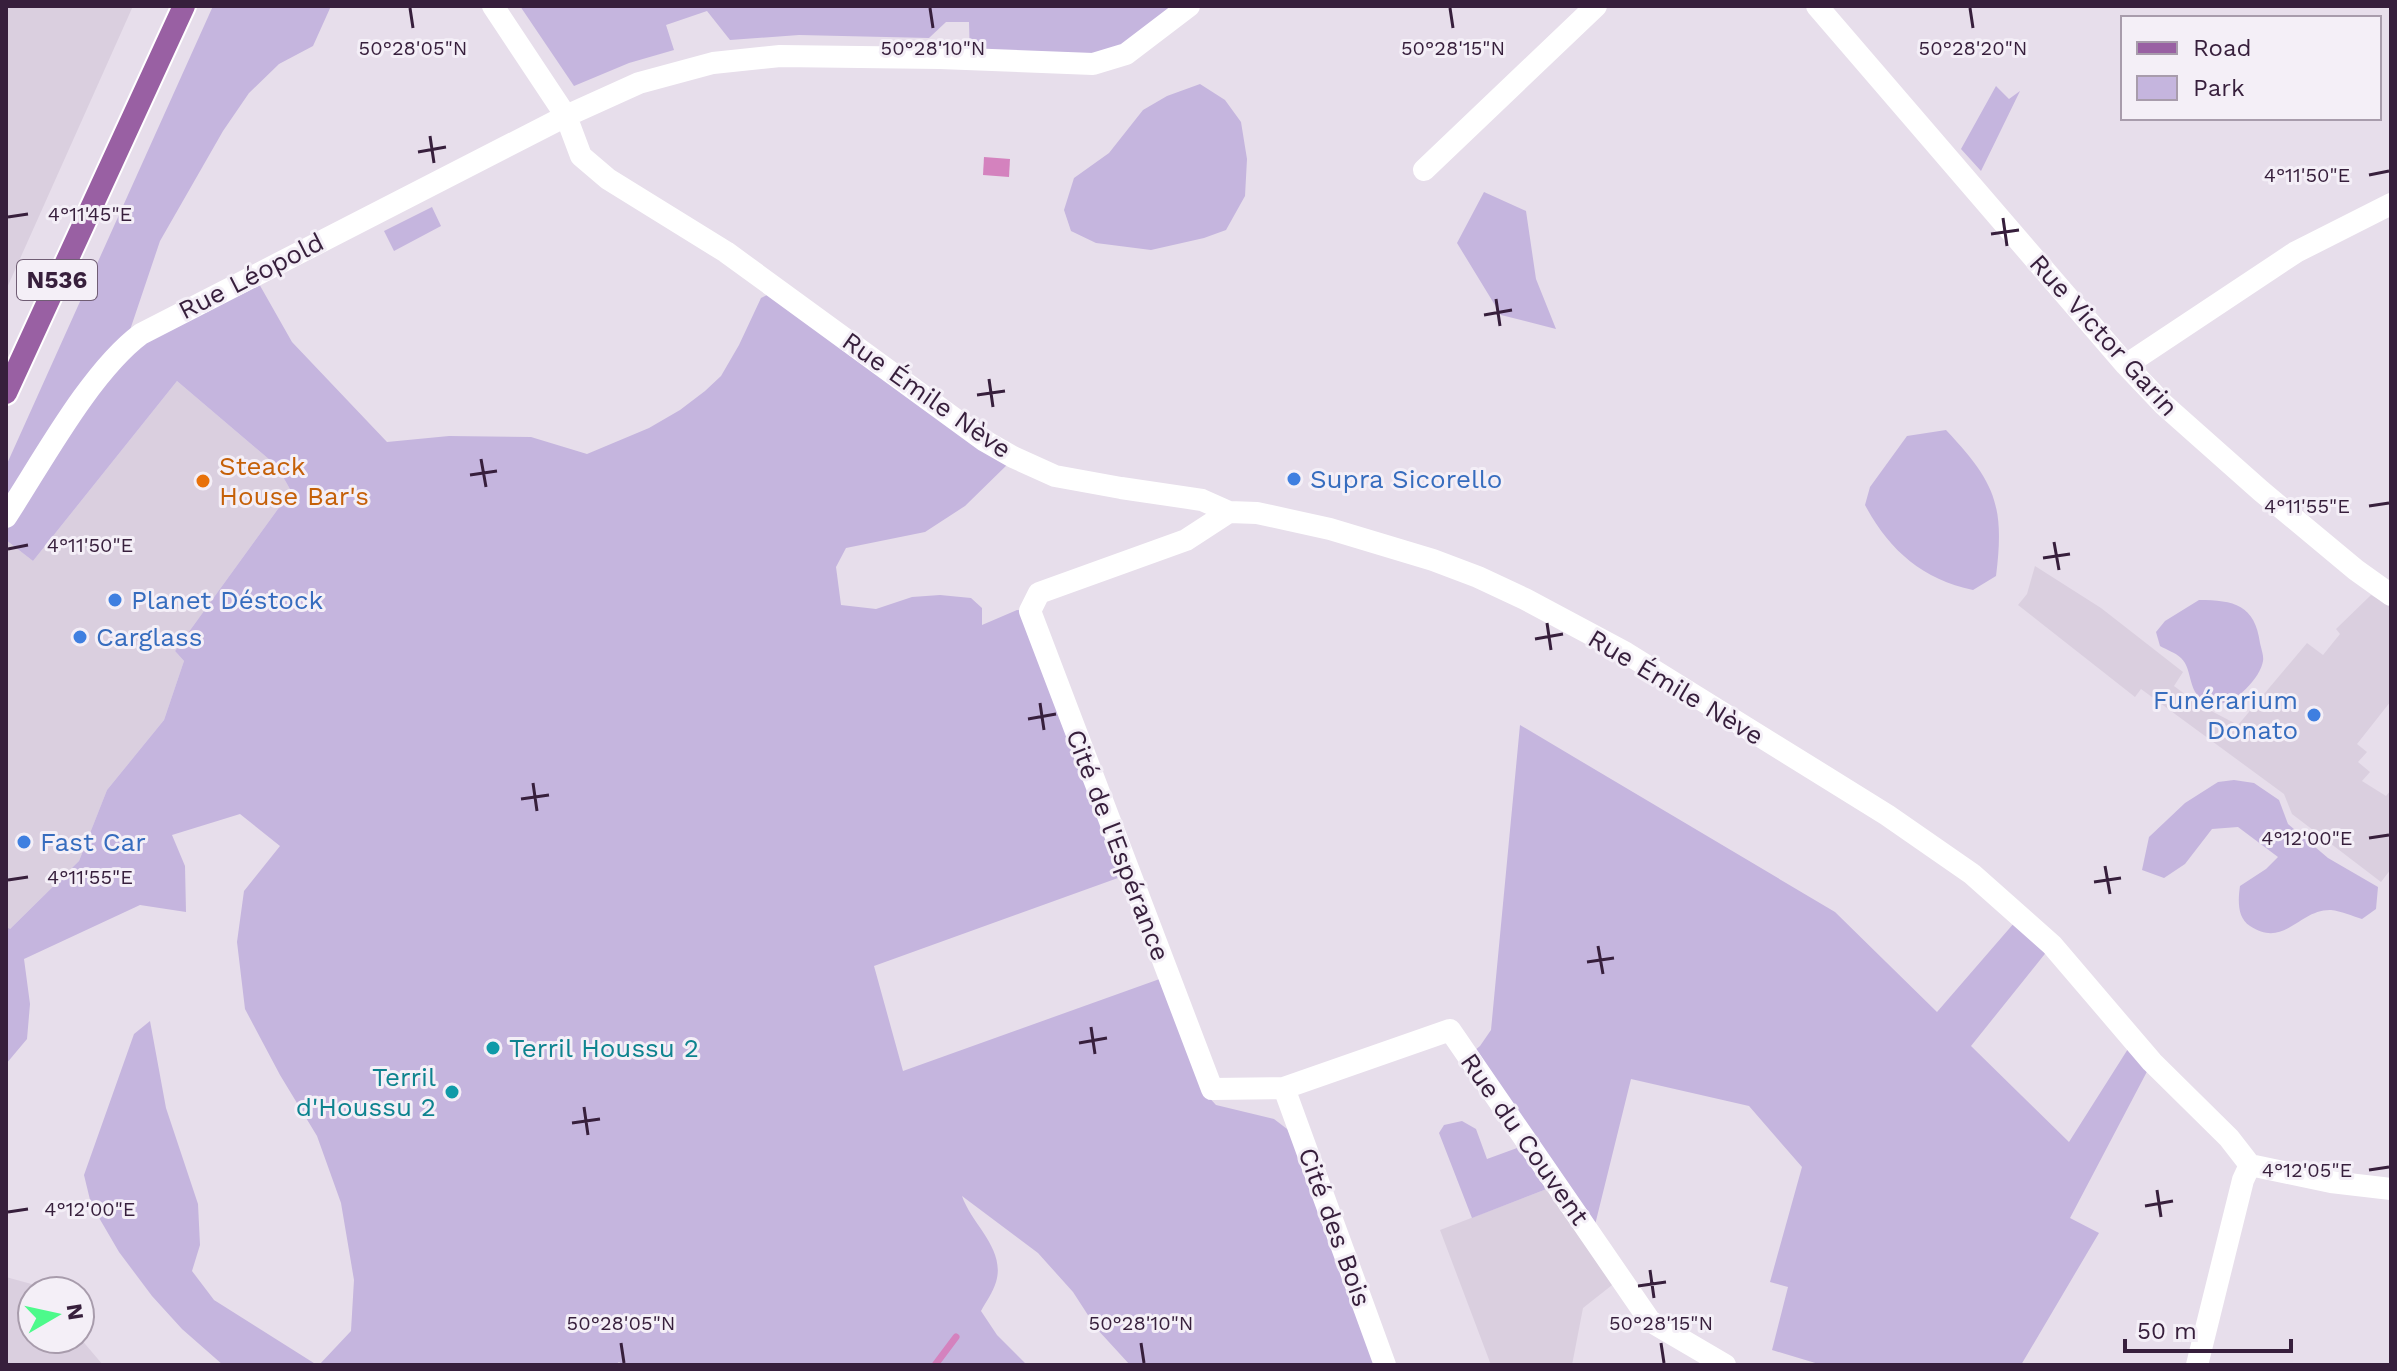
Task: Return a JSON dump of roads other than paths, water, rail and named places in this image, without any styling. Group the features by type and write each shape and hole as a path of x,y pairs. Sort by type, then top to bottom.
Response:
{"main road":[{"name":"N536","path":"6,393 184,6"}],"street":[{"name":"Rue Émile Nève","path":"493,6 566,116 581,156 608,179 726,252 985,441 1055,476 1202,500 1229,512 1257,513 1330,529 1385,544 1478,577 1626,653 1887,815 1972,874 2052,945 2152,1062 2229,1138 2250,1165"},
{"name":"Rue Léopold","path":"6,517 98,378 126,345 141,334 566,116 650,79 713,63 780,56 1093,64 1126,54 1189,6"},
{"path":"1424,170 1596,6"},
{"name":"Rue Victor Garin","path":"1817,6 2163,404 2261,491 2391,595"},
{"path":"2126,365 2296,252 2391,204"},
{"name":"Cité de l'Espérance","path":"1229,512 1186,540 1039,593 1030,611 1212,1089 1284,1088"},
{"name":"Rue du Couvent","path":"1284,1088 1450,1030 1650,1321 1725,1365"},
{"name":"Cité des Bois","path":"1284,1088 1385,1365"},
{"path":"2197,1365 2243,1180 2250,1165 2331,1182 2391,1189"}],"waterway":[{"path":"935,1365 956,1337"}],"place":[{"name":"Supra Sicorello","path":"1294,479"},
{"name":"Steack House Bar's","path":"203,481"},
{"name":"Planet Déstock","path":"115,600"},
{"name":"Carglass","path":"80,637"},
{"name":"Funérarium Donato","path":"2314,715"},
{"name":"Fast Car","path":"24,842"},
{"name":"Terril Houssu 2","path":"493,1048"},
{"name":"Terril d'Houssu 2","path":"452,1092"}]}
